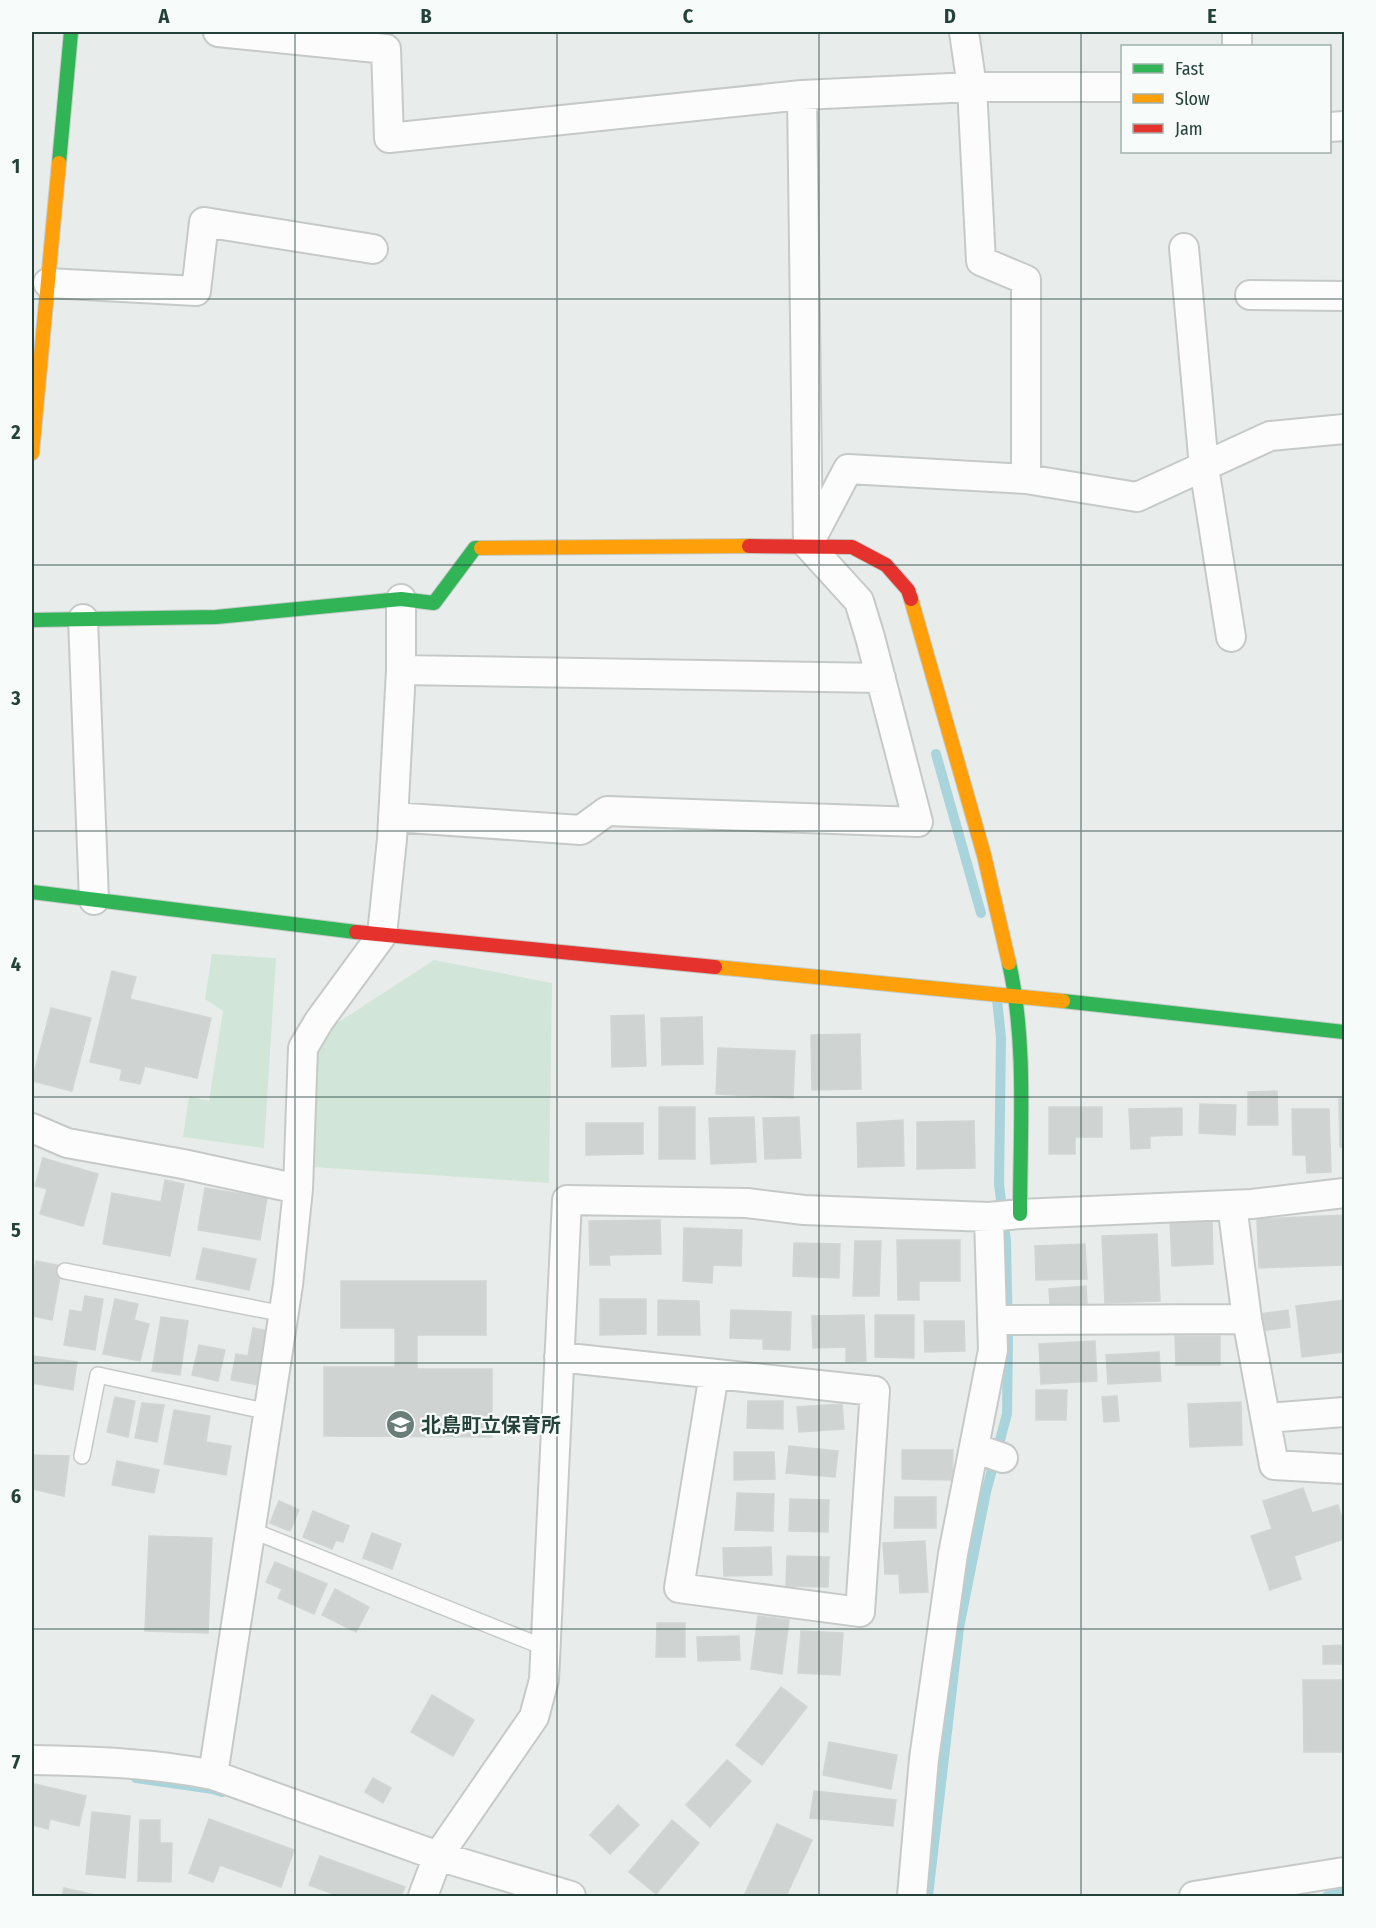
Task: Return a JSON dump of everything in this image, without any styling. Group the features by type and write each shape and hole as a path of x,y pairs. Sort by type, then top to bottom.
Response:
{"street":[{"path":"32,453 71,32"},
{"path":"218,32 386,49 389,138 802,95 972,87 1121,87"},
{"path":"964,32 972,87 981,261 1026,280 1026,479"},
{"path":"393,818 581,830 607,811 918,822 859,601 808,545 802,95"},
{"path":"48,283 196,291 204,222 373,249"},
{"path":"1184,248 1204,467 1231,636"},
{"path":"1250,295 1344,296"},
{"path":"808,545 848,470 1026,479 1137,497 1270,436 1344,429"},
{"path":"32,620 216,617 401,599 434,603 475,548 808,545 852,547 886,566 908,590 984,855 1016,996 1020,1084 1020,1214"},
{"path":"213,1775 284,1314 298,1189 303,1048 319,1021 382,934 393,818 401,670 401,599"},
{"path":"83,619 94,900"},
{"path":"401,670 881,678"},
{"path":"32,892 382,934 1016,996 1344,1032"},
{"path":"32,1128 67,1143 183,1164 298,1189"},
{"path":"423,1896 438,1856 534,1717 544,1680 567,1200 747,1203 804,1210 989,1217 1232,1205 1344,1193"},
{"path":"1232,1205 1247,1319 1274,1465 1344,1469"},
{"path":"912,1896 924,1759 952,1650 953,1554 993,1350 989,1217"},
{"path":"992,1320 1247,1319"},
{"path":"559,1357 875,1391 860,1612 679,1588 714,1374"},
{"path":"1266,1418 1344,1412"},
{"path":"974,1449 1003,1458"},
{"path":"32,1760 73,1760 184,1769 213,1775 438,1856 571,1896"},
{"path":"1194,1896 1344,1872"}],"lane":[{"path":"65,1271 284,1314"},
{"path":"82,1456 98,1375 269,1412"},
{"path":"251,1530 546,1648"}],"green space":[{"path":"212,954 276,958 264,1148 183,1137 189,1096 209,1101 223,1011 205,999"},
{"path":"434,960 552,983 549,1183 313,1167 316,1059 331,1027"}],"building":[{"path":"112,971 136,977 130,999 211,1018 197,1078 145,1066 140,1084 120,1080 122,1069 90,1062"},
{"path":"51,1008 91,1018 72,1091 32,1081"},
{"path":"644,1015 646,1066 612,1067 611,1016"},
{"path":"702,1017 703,1064 662,1065 661,1018"},
{"path":"860,1034 861,1089 812,1090 811,1035"},
{"path":"718,1048 795,1051 793,1098 716,1094"},
{"path":"1277,1091 1278,1125 1248,1125 1248,1092"},
{"path":"1339,1099 1344,1099 1344,1147 1340,1147"},
{"path":"1200,1104 1236,1105 1235,1135 1199,1133"},
{"path":"659,1107 695,1107 695,1159 659,1159"},
{"path":"1049,1107 1102,1107 1102,1137 1075,1137 1075,1154 1049,1154"},
{"path":"1182,1108 1182,1135 1150,1136 1150,1148 1131,1149 1129,1109"},
{"path":"1292,1109 1329,1109 1331,1172 1307,1173 1306,1155 1293,1155"},
{"path":"754,1117 756,1162 711,1164 709,1118"},
{"path":"799,1117 801,1158 765,1159 763,1118"},
{"path":"903,1120 904,1166 858,1167 857,1123"},
{"path":"974,1121 975,1168 917,1169 917,1122"},
{"path":"586,1123 643,1123 643,1154 586,1155"},
{"path":"43,1158 98,1174 83,1226 40,1214 47,1189 35,1186"},
{"path":"165,1180 184,1184 170,1256 103,1244 112,1193 161,1202"},
{"path":"205,1188 267,1198 260,1240 198,1230"},
{"path":"1344,1215 1344,1265 1259,1268 1257,1219"},
{"path":"660,1220 661,1254 609,1255 610,1265 590,1265 589,1221"},
{"path":"1212,1220 1213,1264 1172,1266 1170,1221"},
{"path":"684,1228 742,1230 741,1266 713,1265 712,1283 683,1281"},
{"path":"1157,1234 1160,1301 1105,1303 1102,1236"},
{"path":"897,1240 960,1240 960,1281 919,1281 919,1300 898,1300"},
{"path":"855,1241 881,1241 879,1296 853,1296"},
{"path":"794,1243 840,1244 839,1278 793,1276"},
{"path":"1085,1244 1087,1279 1036,1280 1035,1246"},
{"path":"203,1248 256,1259 249,1290 196,1279"},
{"path":"36,1261 62,1266 52,1320 32,1316 32,1283"},
{"path":"341,1281 486,1281 486,1335 417,1335 417,1369 492,1369 492,1437 324,1436 324,1367 395,1367 395,1328 341,1328"},
{"path":"1086,1286 1087,1303 1050,1306 1049,1289"},
{"path":"85,1296 103,1299 95,1350 64,1345 70,1310 82,1312"},
{"path":"115,1299 138,1304 134,1320 149,1324 140,1361 103,1354"},
{"path":"600,1299 646,1299 646,1334 600,1335"},
{"path":"658,1300 699,1301 700,1335 658,1335"},
{"path":"1344,1300 1344,1352 1302,1357 1296,1306"},
{"path":"731,1310 791,1312 790,1350 763,1349 763,1339 730,1338"},
{"path":"1288,1310 1290,1327 1261,1331 1259,1314"},
{"path":"864,1315 866,1361 846,1362 846,1347 813,1348 812,1316"},
{"path":"875,1315 914,1315 914,1358 875,1357"},
{"path":"161,1317 188,1321 180,1375 152,1371"},
{"path":"924,1321 964,1321 965,1351 925,1352"},
{"path":"253,1328 270,1331 259,1385 231,1380 236,1354 248,1356"},
{"path":"1175,1336 1220,1336 1220,1365 1176,1365"},
{"path":"1095,1341 1097,1381 1041,1384 1039,1344"},
{"path":"199,1345 225,1350 218,1381 192,1375"},
{"path":"1159,1352 1161,1381 1108,1384 1106,1355"},
{"path":"33,1356 77,1362 73,1390 32,1383"},
{"path":"1036,1390 1067,1390 1066,1420 1036,1420"},
{"path":"1117,1396 1119,1421 1104,1422 1102,1397"},
{"path":"115,1397 135,1401 128,1437 107,1432"},
{"path":"748,1401 783,1401 783,1429 747,1428"},
{"path":"1241,1402 1242,1445 1190,1447 1188,1404"},
{"path":"142,1403 164,1405 157,1442 135,1438"},
{"path":"842,1404 844,1429 799,1432 797,1407"},
{"path":"174,1410 210,1416 206,1442 231,1446 226,1475 164,1464"},
{"path":"789,1446 838,1451 835,1477 786,1473"},
{"path":"902,1450 953,1450 952,1480 902,1479"},
{"path":"734,1452 774,1452 775,1479 734,1480"},
{"path":"32,1455 69,1456 64,1496 32,1489"},
{"path":"117,1461 159,1470 154,1493 112,1485"},
{"path":"1303,1488 1312,1513 1338,1505 1344,1525 1344,1539 1294,1556 1301,1579 1270,1590 1251,1536 1272,1529 1263,1501"},
{"path":"737,1493 774,1494 773,1531 735,1530"},
{"path":"895,1497 936,1497 936,1528 894,1528"},
{"path":"790,1499 829,1500 828,1532 789,1531"},
{"path":"279,1501 299,1510 290,1531 270,1523"},
{"path":"313,1511 349,1526 343,1542 336,1540 332,1549 303,1537"},
{"path":"372,1533 401,1544 392,1569 363,1558"},
{"path":"149,1536 212,1538 208,1633 145,1631"},
{"path":"925,1541 928,1592 900,1593 899,1574 885,1574 883,1543"},
{"path":"771,1547 772,1575 724,1576 723,1548"},
{"path":"787,1556 829,1557 828,1587 786,1586"},
{"path":"275,1562 327,1584 314,1614 278,1598 282,1589 266,1582"},
{"path":"335,1589 369,1607 356,1632 322,1615"},
{"path":"758,1616 789,1620 782,1674 751,1669"},
{"path":"657,1623 685,1623 685,1657 656,1657"},
{"path":"801,1631 843,1633 840,1675 798,1673"},
{"path":"739,1636 740,1660 698,1661 697,1637"},
{"path":"1344,1645 1344,1664 1323,1664 1323,1646"},
{"path":"1303,1680 1344,1680 1344,1752 1304,1752"},
{"path":"781,1687 807,1707 762,1765 736,1745"},
{"path":"432,1695 474,1720 453,1756 411,1732"},
{"path":"829,1742 897,1755 891,1789 823,1775"},
{"path":"727,1760 751,1781 710,1827 686,1805"},
{"path":"373,1778 391,1788 383,1803 365,1792"},
{"path":"35,1784 86,1796 79,1826 50,1819 48,1829 32,1825 32,1797"},
{"path":"814,1791 896,1800 893,1826 810,1818"},
{"path":"618,1805 639,1825 610,1854 590,1835"},
{"path":"92,1812 130,1816 125,1878 86,1874"},
{"path":"209,1819 294,1850 281,1887 220,1865 213,1882 189,1873"},
{"path":"140,1820 160,1820 160,1843 172,1843 171,1882 138,1881"},
{"path":"672,1820 699,1843 656,1894 629,1872"},
{"path":"777,1824 812,1840 786,1896 744,1896"},
{"path":"320,1856 405,1887 401,1896 339,1896 309,1885"},
{"path":"64,1888 100,1896 62,1896"}],"waterway":[{"path":"936,754 981,913"},
{"path":"928,1896 959,1628 986,1492 1007,1414 1006,1241 999,1184 1001,1038 997,999"},
{"path":"136,1778 222,1792"},
{"path":"1327,1896 1344,1893"}],"traffic: fast":[{"path":"59,163 71,32"},
{"path":"32,620 216,617 401,599 434,603 475,548 481,548"},
{"path":"32,892 356,932"},
{"path":"1009,963 1015,993 1020,1056 1020,1214"},
{"path":"1063,1001 1344,1032"}],"traffic: slow":[{"path":"32,453 59,163"},
{"path":"481,548 749,546"},
{"path":"911,599 984,855 1009,963"},
{"path":"715,967 1063,1001"}],"traffic: jam":[{"path":"749,546 852,547 886,565 908,590 911,599"},
{"path":"356,932 715,967"}],"place":[{"name":"北島町立保育所","path":"400,1425"}]}
